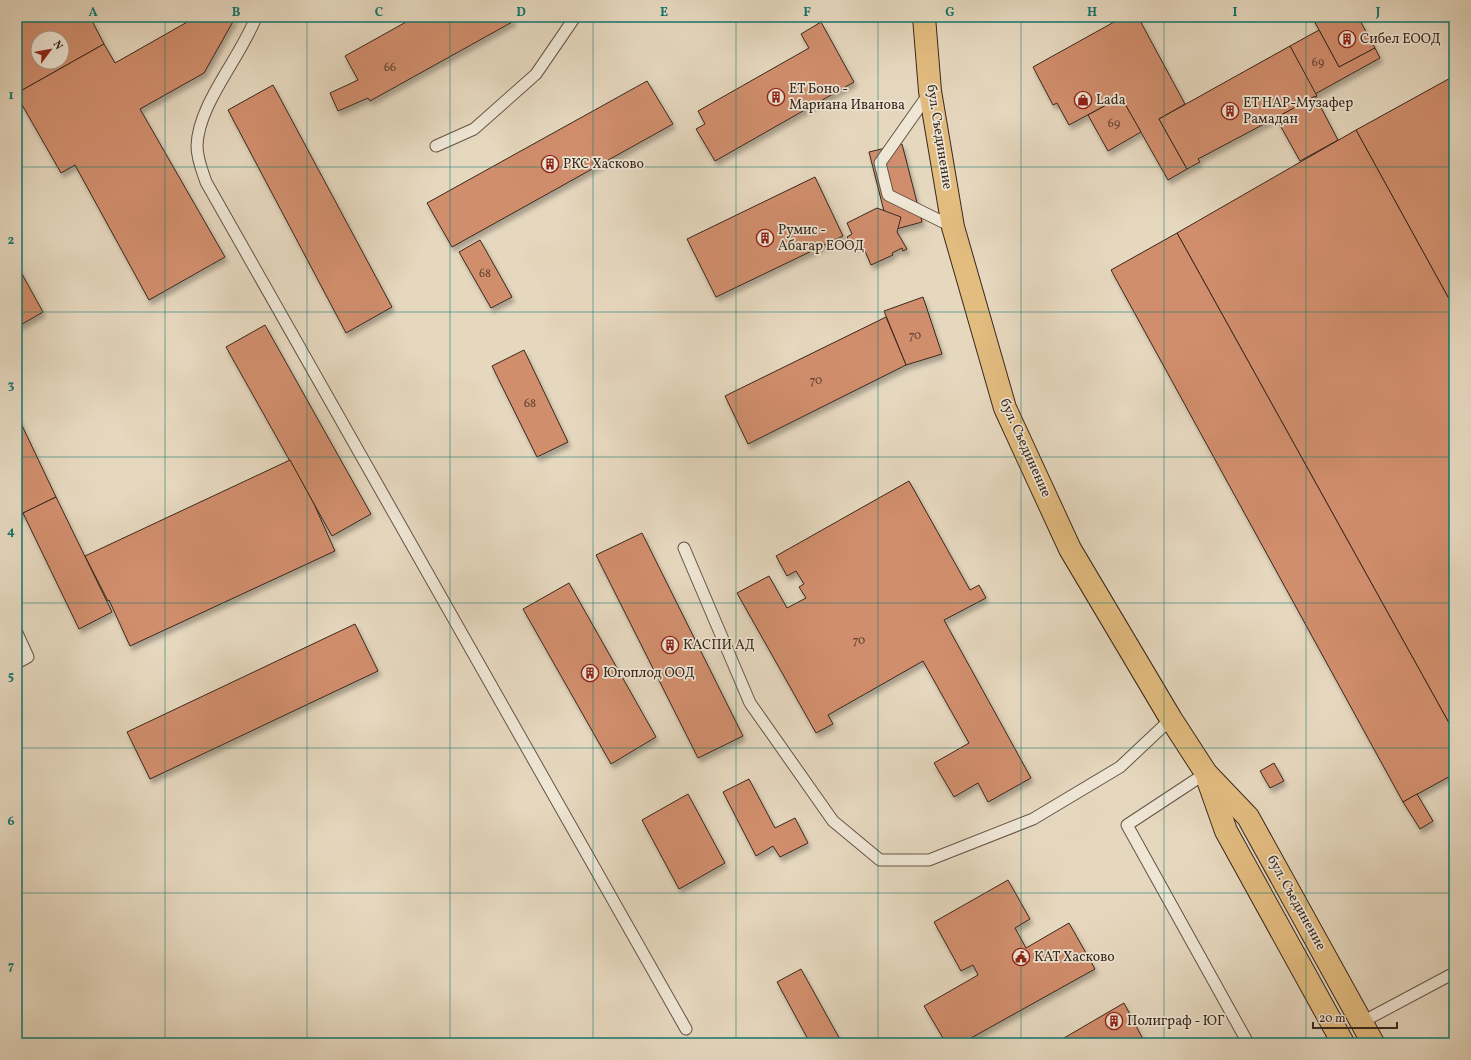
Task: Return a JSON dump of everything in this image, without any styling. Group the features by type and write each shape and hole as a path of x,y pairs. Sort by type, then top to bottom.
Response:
{"main road":[{"name":"бул. Съединение","path":"924,17 930,91 953,227 1005,408 1070,549 1171,719 1206,773 1248,817 1373,1043"},
{"name":"бул. Съединение","path":"1206,773 1226,831 1343,1043"}],"lane":[{"path":"256,17 206,110 200,128 197,146 200,164 206,182 686,1029"},
{"path":"436,146 474,129 536,74 575,17"},
{"path":"930,91 880,163 888,195 953,227"},
{"path":"684,548 750,703 833,821 880,860 929,860 1033,819 1120,767 1171,719"},
{"path":"17,633 28,657 17,663"},
{"path":"1206,773 1127,825 1248,1043"},
{"path":"1362,1022 1454,973"}],"building":[{"path":"17,17 90,17 104,44 70,63 70,30 30,30 30,70 58,70 17,93"},
{"path":"196,17 235,18 204,73 140,109 225,257 149,300 75,165 61,173 17,96 17,93 58,70 70,70 70,63 104,44 115,63"},
{"path":"415,17 511,17 514,21 370,101 368,98 338,111 330,93 358,80 345,56"},
{"name":"Lada","path":"1123,17 1138,17 1185,104 1159,119 1187,169 1168,180 1121,97 1069,125 1057,103 1053,105 1033,67"},
{"name":"Сибел ЕООД","path":"1312,17 1358,17 1375,48 1339,67"},
{"name":"ЕТ Боно - Мариана Иванова","path":"821,22 854,82 715,161 696,129 705,124 698,111 809,48 801,34"},
{"path":"1319,30 1339,67 1375,48 1380,58 1315,94 1290,46"},
{"name":"ЕТ НАР-Музафер Рамадан","path":"1290,46 1317,96 1198,159 1200,162 1187,169 1159,119"},
{"path":"1454,76 1454,308 1356,130"},
{"name":"РКС Хасково","path":"647,81 673,124 452,247 427,203"},
{"path":"273,85 392,307 346,333 228,110"},
{"name":"ЕТ НАР-Музафер Рамадан","path":"1315,96 1338,140 1300,161 1276,118"},
{"path":"1121,97 1141,132 1108,151 1088,115"},
{"path":"1356,130 1454,308 1454,732 1177,233"},
{"path":"902,144 922,222 889,231 869,152"},
{"name":"Румис - Абагар ЕООД","path":"815,177 843,236 716,297 687,239"},
{"path":"877,208 901,217 897,232 907,249 903,251 902,248 892,253 893,255 871,265 862,244 853,248 847,237 852,234 847,223"},
{"path":"1177,233 1454,732 1454,774 1403,802 1111,270"},
{"path":"480,240 512,297 491,308 459,252"},
{"path":"17,265 43,312 17,327"},
{"path":"923,297 942,354 906,365 884,311"},
{"path":"886,317 906,365 748,444 725,396"},
{"path":"265,325 371,514 332,536 226,347"},
{"path":"524,350 568,442 537,457 492,366"},
{"path":"17,415 56,497 17,516"},
{"path":"290,460 314,504 335,551 130,646 109,600 108,601 85,556"},
{"name":"КАСПИ АД","path":"909,481 970,590 979,585 986,598 944,620 1031,778 988,802 978,783 954,797 934,763 969,743 923,661 828,715 833,724 816,733 737,593 769,576 787,608 806,598 799,587 804,584 796,571 787,576 776,556"},
{"path":"56,497 112,612 79,629 23,513"},
{"name":"КАСПИ АД","path":"642,533 743,736 698,758 596,555"},
{"name":"Югоплод ООД","path":"569,583 656,737 611,764 523,609"},
{"path":"355,624 378,671 150,779 127,732"},
{"path":"1274,763 1284,781 1270,788 1260,771"},
{"path":"749,779 775,828 795,818 808,843 780,857 773,846 756,856 723,792"},
{"path":"688,794 725,863 679,889 642,820"},
{"path":"1417,794 1433,821 1420,829 1403,802"},
{"name":"КАТ Хасково","path":"1008,880 1030,919 1015,928 1026,948 1069,923 1095,969 962,1043 946,1043 924,1006 978,975 973,965 961,971 934,922"},
{"path":"801,969 842,1043 810,1043 777,982"},
{"name":"Полиграф - ЮГ","path":"1124,1003 1145,1043 1067,1043 1064,1038"}],"place":[{"name":"Сибел ЕООД","path":"1347,39"},
{"name":"ЕТ Боно - Мариана Иванова","path":"776,97"},
{"name":"Lada","path":"1083,100"},
{"name":"ЕТ НАР-Музафер Рамадан","path":"1230,111"},
{"name":"РКС Хасково","path":"550,164"},
{"name":"Румис - Абагар ЕООД","path":"765,238"},
{"name":"КАСПИ АД","path":"670,645"},
{"name":"Югоплод ООД","path":"590,673"},
{"name":"КАТ Хасково","path":"1021,957"},
{"name":"Полиграф - ЮГ","path":"1114,1021"}]}
